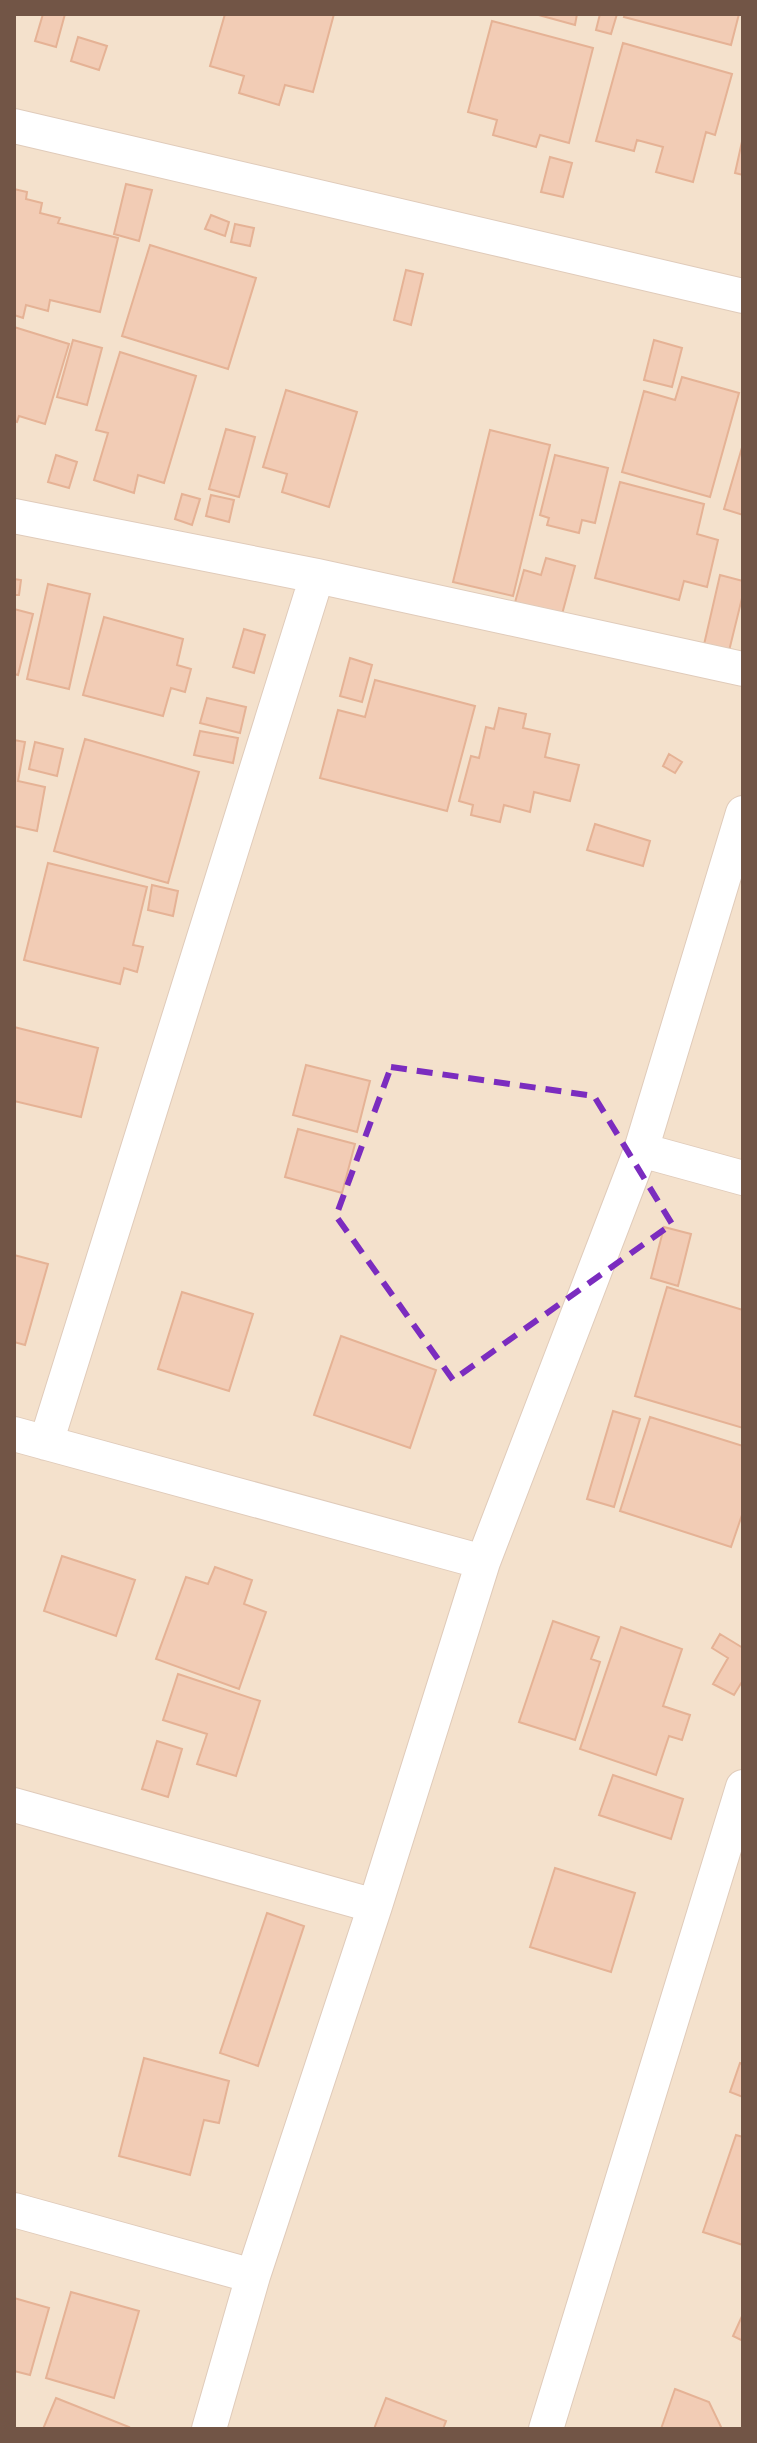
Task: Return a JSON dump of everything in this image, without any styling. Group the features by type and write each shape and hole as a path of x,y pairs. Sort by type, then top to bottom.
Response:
{"street":[{"path":"14,126 743,296"},
{"path":"14,516 317,576 743,669"},
{"path":"317,576 30,1438 483,1562"},
{"path":"209,2429 253,2276 375,1906 483,1562 641,1150 743,813"},
{"path":"641,1150 743,1178"},
{"path":"546,2429 743,1787"},
{"path":"14,1805 375,1906"},
{"path":"14,2210 253,2276"}],"highlighted area":[{"path":"391,1067 594,1096 672,1224 453,1380 336,1216"}],"shaded area":[{"path":"14,14 743,14 743,2429 14,2429"}],"building":[{"path":"43,14 65,14 56,47 35,41"},
{"path":"225,14 334,14 313,92 285,85 279,105 239,93 244,76 210,66"},
{"path":"535,14 577,14 575,25"},
{"path":"600,14 617,14 611,34 596,30"},
{"path":"625,14 739,14 731,45 624,17"},
{"path":"492,21 593,48 569,143 540,135 536,147 493,135 497,120 468,112"},
{"path":"78,37 107,46 99,70 71,61"},
{"path":"623,43 732,74 715,135 706,132 693,182 656,172 663,147 637,140 634,151 596,141"},
{"path":"743,137 743,175 735,173"},
{"path":"550,157 572,163 563,197 541,192"},
{"path":"126,184 152,190 139,241 114,234"},
{"path":"14,189 27,192 26,199 42,203 40,213 60,218 58,223 118,238 100,312 50,300 48,311 26,305 23,318 14,315"},
{"path":"211,215 229,222 225,236 205,229"},
{"path":"235,224 254,228 250,246 231,242"},
{"path":"150,245 256,278 228,369 122,336"},
{"path":"406,270 423,274 411,325 394,320"},
{"path":"14,327 69,344 45,424 19,416 17,422 14,421"},
{"path":"73,340 102,348 87,405 57,397"},
{"path":"654,340 682,348 672,387 644,380"},
{"path":"120,352 196,376 164,483 138,475 134,493 94,480 108,433 96,430"},
{"path":"682,377 739,393 710,497 622,472 644,391 675,400"},
{"path":"286,390 357,412 329,507 282,492 287,474 263,467"},
{"path":"226,429 255,437 239,497 209,489"},
{"path":"490,430 550,445 513,596 453,582"},
{"path":"743,444 743,515 724,509"},
{"path":"56,455 77,462 69,488 48,482"},
{"path":"555,455 608,468 595,523 582,520 579,533 547,525 549,518 540,515"},
{"path":"620,482 704,504 697,534 718,540 707,587 684,581 679,600 595,578"},
{"path":"182,494 200,499 192,525 175,519"},
{"path":"211,495 234,500 229,522 206,516"},
{"path":"546,558 575,566 561,618 514,606 524,570 541,575"},
{"path":"720,575 743,581 743,594 728,655 703,649"},
{"path":"14,579 21,580 19,595 14,595"},
{"path":"48,584 90,594 69,689 27,679"},
{"path":"14,609 33,614 18,675 14,674"},
{"path":"104,617 183,639 177,665 191,669 185,692 171,688 163,716 83,695"},
{"path":"244,629 265,635 254,673 233,667"},
{"path":"350,658 372,665 362,702 340,696"},
{"path":"375,680 475,706 447,811 320,778 338,710 365,717"},
{"path":"207,698 246,707 240,733 200,723"},
{"path":"499,708 526,714 523,728 550,734 545,757 579,765 570,801 534,792 530,812 504,805 500,822 471,815 473,805 459,801 471,756 479,758 486,727 494,729"},
{"path":"200,731 238,738 233,763 194,755"},
{"path":"85,739 199,772 168,883 54,851"},
{"path":"14,740 25,742 18,781 45,787 37,831 14,826"},
{"path":"35,742 63,749 57,776 29,769"},
{"path":"669,754 682,762 675,773 663,766"},
{"path":"595,824 650,841 643,866 587,850"},
{"path":"48,863 147,887 133,945 143,947 137,972 124,968 120,984 24,960"},
{"path":"152,885 178,891 173,916 148,910"},
{"path":"14,1027 98,1048 81,1117 14,1101"},
{"path":"306,1065 370,1081 357,1132 293,1115"},
{"path":"298,1129 355,1144 342,1193 285,1177"},
{"path":"664,1227 691,1234 678,1286 651,1278"},
{"path":"14,1255 48,1264 25,1345 14,1342"},
{"path":"667,1287 743,1310 743,1428 635,1396"},
{"path":"182,1292 253,1314 229,1391 158,1369"},
{"path":"341,1336 436,1370 410,1448 314,1415"},
{"path":"613,1411 640,1419 614,1507 587,1499"},
{"path":"650,1417 743,1446 743,1512 731,1547 620,1511"},
{"path":"62,1556 135,1580 116,1636 44,1611"},
{"path":"215,1567 252,1580 244,1604 266,1612 239,1689 156,1659 186,1577 208,1584"},
{"path":"553,1621 599,1637 591,1659 600,1662 575,1740 519,1722"},
{"path":"621,1627 682,1649 663,1706 690,1715 682,1740 669,1736 656,1775 580,1749"},
{"path":"720,1634 743,1648 743,1680 734,1695 713,1684 728,1658 712,1648"},
{"path":"178,1674 260,1701 236,1776 197,1764 207,1734 163,1720"},
{"path":"157,1741 182,1749 168,1797 142,1789"},
{"path":"613,1775 683,1799 671,1839 599,1815"},
{"path":"555,1868 635,1893 611,1972 530,1947"},
{"path":"267,1913 304,1926 258,2066 220,2053"},
{"path":"144,2058 229,2081 219,2123 204,2120 190,2175 119,2156"},
{"path":"740,2063 743,2064 743,2097 730,2092"},
{"path":"736,2135 743,2137 743,2245 703,2232"},
{"path":"71,2292 139,2311 114,2398 46,2378"},
{"path":"14,2298 49,2308 30,2375 14,2371"},
{"path":"743,2314 743,2341 733,2336"},
{"path":"675,2389 709,2402 722,2429 661,2429"},
{"path":"56,2398 129,2427 43,2429"},
{"path":"386,2398 446,2421 443,2429 374,2429"}]}
